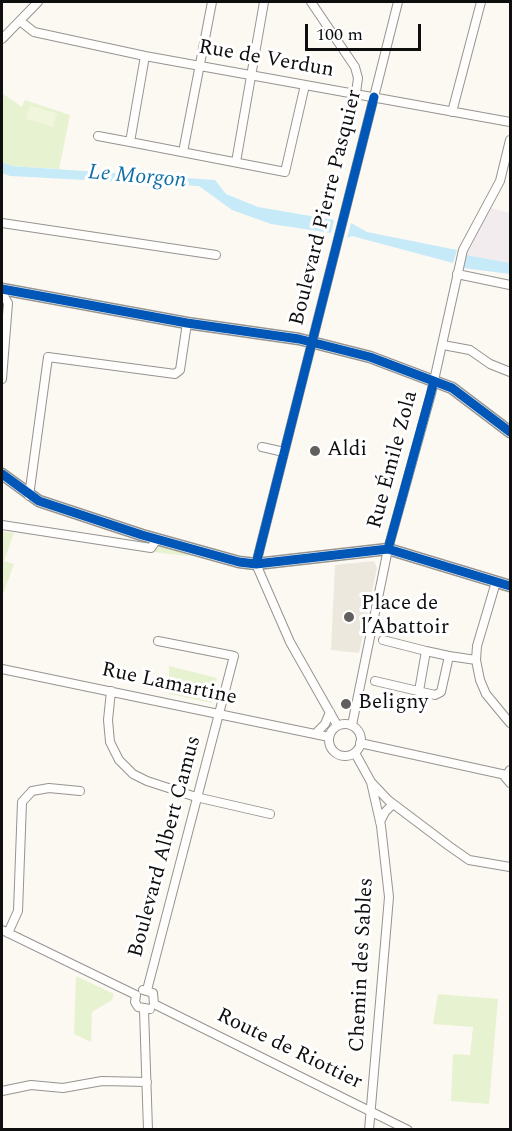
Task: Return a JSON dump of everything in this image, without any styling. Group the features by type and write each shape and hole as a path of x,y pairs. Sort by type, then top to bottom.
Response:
{"street":[{"path":"2,39 38,2"},
{"path":"183,152 212,2"},
{"path":"236,162 264,2"},
{"path":"311,2 355,67 358,78 356,93"},
{"name":"Boulevard Pierre Pasquier","path":"256,564 398,2"},
{"path":"452,112 481,2"},
{"name":"Rue de Verdun","path":"20,21 34,32 145,56 510,122"},
{"path":"130,142 145,56"},
{"path":"98,136 285,172 305,85"},
{"name":"Rue Émile Zola","path":"352,726 388,549 443,345 457,272 463,250 500,181 510,140"},
{"path":"2,223 216,255"},
{"path":"457,272 510,285"},
{"path":"2,291 312,342 370,357 452,388 510,432"},
{"path":"2,291 8,303 2,379"},
{"path":"30,496 48,357 175,374 180,370 187,323"},
{"path":"443,345 470,350 490,364 510,372"},
{"path":"262,447 284,452"},
{"path":"2,474 30,496 144,535 239,562 256,564 388,549 510,586"},
{"path":"2,525 151,548 158,539"},
{"path":"134,545 144,535"},
{"path":"256,564 295,651 338,725"},
{"path":"496,582 477,646 476,660 480,680 486,694 510,723"},
{"path":"383,640 476,660"},
{"name":"Boulevard Albert Camus","path":"147,990 234,656 158,641"},
{"path":"419,691 426,651"},
{"path":"375,681 435,695 441,692 449,656"},
{"name":"Rue Lamartine","path":"2,669 329,737"},
{"path":"111,691 108,720 110,742 119,760 133,774 196,797 270,814"},
{"path":"315,734 325,724 330,712"},
{"path":"338,725 352,726 360,735 360,744 355,753 344,756 334,752 329,737 338,725"},
{"path":"360,744 508,772 510,783"},
{"path":"355,753 371,782 393,804 469,860 510,867"},
{"name":"Chemin des Sables","path":"369,1130 389,897 379,819 371,782"},
{"path":"80,791 49,788 32,791 22,802 18,911 5,932 136,995"},
{"path":"379,819 393,804"},
{"path":"141,990 147,990 154,995 154,1004 144,1010 136,1005 136,995 141,990"},
{"name":"Route de Riottier","path":"154,1004 408,1130"},
{"path":"144,1010 148,1130"},
{"path":"2,1091 31,1085 63,1088 102,1081 147,1082"}],"shaded area":[{"path":"491,208 510,213 510,263 466,255"},
{"name":"Place de l’Abattoir","path":"374,561 377,568 359,653 331,650 335,565"}],"green space":[{"path":"2,93 22,107 25,100 70,115 59,169 12,166 2,162"},
{"path":"30,106 57,113 53,127 26,119"},
{"path":"2,531 14,533 4,561 14,564 2,597"},
{"path":"160,546 189,555 189,556 152,552"},
{"path":"169,666 217,678 212,703 169,694"},
{"path":"76,976 114,994 112,1000 92,1012 91,1042 74,1034"},
{"path":"438,994 498,999 489,1104 451,1101 453,1054 470,1055 473,1027 433,1024"}],"water":[{"name":"Le Morgon","path":"2,162 12,166 215,180 226,194 258,207 334,220 331,233 271,224 232,210 199,186 10,176 2,173"},
{"path":"351,223 367,232 457,250 453,263 352,236 347,238"},
{"path":"461,254 510,263 510,274 463,268"}],"cycle path":[{"path":"256,564 374,97"},
{"path":"2,289 187,323 299,339 370,357 452,388 510,432"},
{"path":"388,549 434,381"},
{"path":"2,474 39,501 142,535 239,562 256,564 388,549 510,586"}],"place":[{"name":"Aldi","path":"315,451"},
{"name":"Place de l’Abattoir","path":"349,617"},
{"name":"Beligny","path":"346,704"}]}
